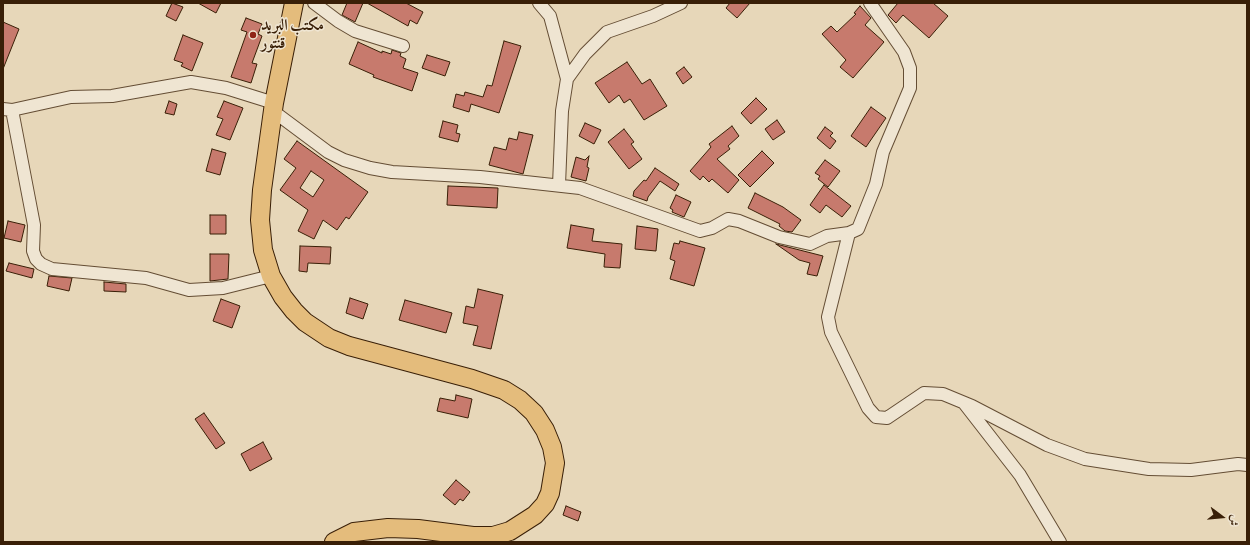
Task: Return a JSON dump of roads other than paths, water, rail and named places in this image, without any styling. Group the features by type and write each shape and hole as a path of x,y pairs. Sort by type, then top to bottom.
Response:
{"main road":[{"path":"294,3 274,107 262,190 260,220 263,250 271,276 283,297 294,311 305,322 329,338 349,346 472,379 504,390 520,400 534,413 545,430 552,447 555,463 550,493 535,515 524,524 510,531 494,536 473,536 418,529 388,528 354,532 334,542"}],"street":[{"path":"314,3 355,32 403,46"},
{"path":"539,3 550,16 567,79 562,111 559,186"},
{"path":"567,79 585,54 607,32 653,16 678,6 681,3"},
{"path":"271,276 223,288 189,290 146,278 52,268 40,264 33,251 34,225 8,109 71,98 112,96 191,82 226,88 274,107 328,152 344,160 370,168 580,188 700,231 712,228 728,219 739,221 779,237 810,244 827,236 849,233 858,229 876,184 883,152 910,88 910,68 904,52 870,3"},
{"path":"849,233 828,317 831,332 868,408 876,417 887,418 924,393 943,394 963,402 1047,445 1085,459 1149,469 1191,470 1238,464 1247,465"},
{"path":"963,402 1020,475 1060,542"}],"place":[{"name":"مكتب البريد قنتور","path":"253,35"}]}
